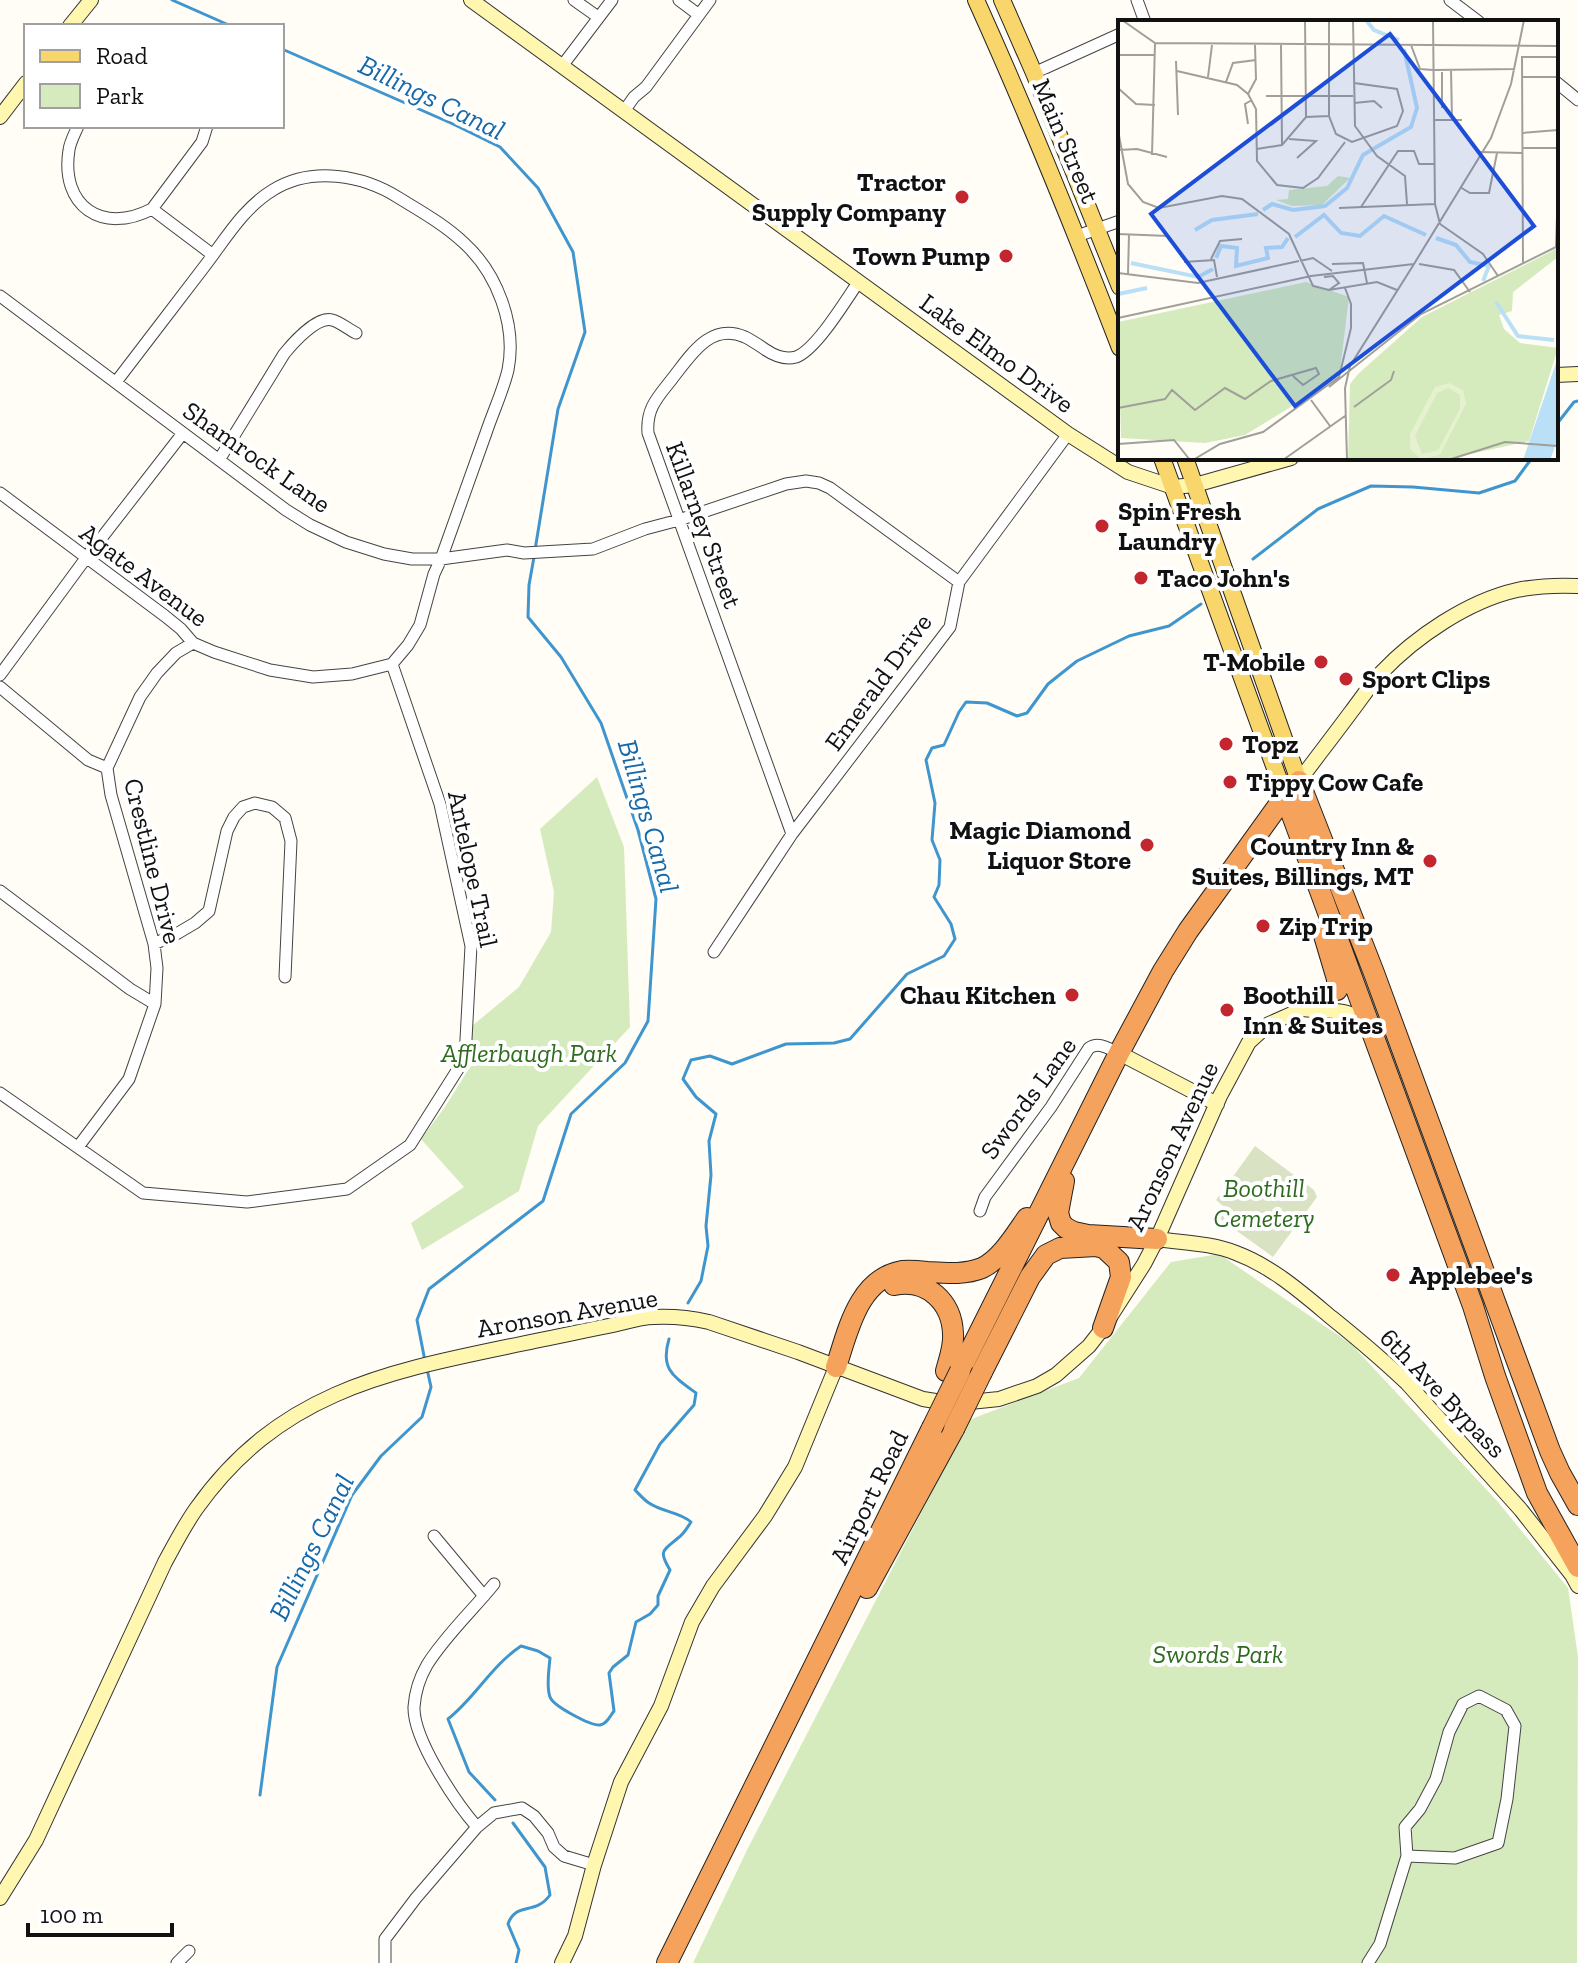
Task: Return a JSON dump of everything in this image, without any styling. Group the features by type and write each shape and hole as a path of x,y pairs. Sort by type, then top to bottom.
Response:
{"highway":[{"path":"1292,789 1346,986 1370,1027 1473,1306 1537,1493 1578,1567"},
{"path":"1292,789 1374,973 1560,1473 1578,1505"},
{"name":"Airport Road","path":"667,1963 932,1428 953,1371 1056,1181 1119,1053 1188,931 1292,789"},
{"path":"1073,1146 1059,1200 1061,1223 1074,1232 1088,1235 1157,1239"},
{"path":"836,1367 860,1304 872,1285 904,1271 968,1272 984,1267 1004,1249 1056,1181"},
{"path":"818,1660 868,1587 954,1429 1030,1277 1046,1255 1060,1248 1104,1248 1119,1262 1121,1277 1103,1328"},
{"path":"860,1304 873,1294 897,1284 918,1285 934,1293 947,1307 952,1325 953,1371"},
{"path":"1530,1470 1578,1545"}],"main road":[{"path":"72,24 91,0"},
{"name":"Lake Elmo Drive","path":"471,0 1068,434 1128,472 1173,487 1195,485 1284,460"},
{"name":"Main Street","path":"976,0 1020,97 1118,343"},
{"name":"Main Street","path":"1002,0 1118,282"},
{"path":"0,117 24,86"},
{"path":"1558,375 1578,374"},
{"path":"1163,460 1292,789"},
{"path":"1186,460 1292,789"},
{"path":"1292,789 1378,676 1410,645 1436,626 1493,597 1516,590 1553,585 1578,586"},
{"name":"Aronson Avenue","path":"0,1898 36,1840 165,1562 188,1521 248,1450 282,1423 315,1403 380,1377 651,1317 694,1319 728,1328 923,1399 948,1403 999,1399 1018,1394 1056,1375 1082,1353 1103,1328 1157,1239 1217,1104 1249,1042 1269,1024 1374,973"},
{"name":"Aronson Avenue","path":"1303,1009 1350,1012 1370,1027"},
{"name":"Swords Lane","path":"1119,1053 1217,1104"},
{"name":"6th Ave Bypass","path":"1157,1239 1211,1245 1263,1264 1388,1364 1521,1510 1578,1586"},
{"path":"1103,1328 1135,1292 1158,1258 1182,1243"},
{"path":"562,1963 575,1936 621,1782 661,1706 692,1622 713,1586 765,1516 795,1467 836,1367"}],"street":[{"path":"574,0 598,17"},
{"path":"562,66 612,0"},
{"path":"679,0 699,15"},
{"path":"624,111 646,87 710,0"},
{"path":"1137,0 1144,20"},
{"path":"1450,0 1476,20"},
{"path":"1034,73 1118,35"},
{"path":"1558,84 1578,100"},
{"path":"77,128 69,148 72,191 83,206 100,216 118,220 152,209 202,142 206,128"},
{"path":"116,382 239,220 273,190 294,180 319,176 344,177 370,183 437,221 467,245 482,263 503,304 509,326 508,369 434,574 420,625 392,664"},
{"path":"152,209 213,255"},
{"path":"1077,236 1118,222"},
{"name":"Killarney Street","path":"792,834 648,433 647,418 654,403 695,348 713,335 731,333 783,358 796,356 821,335 859,281"},
{"name":"Shamrock Lane","path":"0,296 286,510 346,542 412,559 441,559 507,550 524,553 593,549 679,520"},
{"path":"219,460 291,345 317,322 326,319 336,320 356,333"},
{"path":"0,675 183,433"},
{"name":"Emerald Drive","path":"714,952 792,834 950,627 959,582 1068,434"},
{"path":"679,520 786,484 819,483 959,582"},
{"name":"Agate Avenue","path":"0,493 181,629 193,643 270,670 313,677 352,674 392,664"},
{"name":"Crestline Drive","path":"78,1147 129,1079 155,1004 157,968 154,944 111,795 107,768 140,697 176,653 193,643"},
{"name":"Antelope Trail","path":"0,1093 143,1193 247,1202 347,1189 410,1145 465,1058 471,946 440,804 392,664"},
{"path":"0,687 88,760 107,768"},
{"path":"154,944 195,923 209,911 227,831 234,817 243,807 255,803 272,807 285,818 291,841 285,977"},
{"path":"0,891 130,989 155,1004"},
{"name":"Swords Lane","path":"980,1211 985,1197 1051,1107 1089,1048 1100,1045 1119,1053"},
{"path":"434,1536 484,1596"},
{"path":"477,1827 434,1765 416,1724 414,1707 425,1668 494,1584"},
{"path":"1368,1963 1380,1944 1407,1856 1405,1827 1420,1809 1436,1779 1449,1732 1463,1704 1479,1696 1506,1710 1515,1726 1507,1799 1498,1843 1455,1858 1407,1856"},
{"path":"385,1963 385,1939 477,1827 494,1813 522,1808 534,1816 548,1833 554,1847 564,1856 594,1865"},
{"path":"177,1963 189,1951"}],"green space":[{"name":"Afflerbaugh Park","path":"597,777 624,847 630,1027 538,1126 519,1191 422,1250 411,1223 464,1187 421,1139 470,1067 472,1026 519,987 551,932 554,892 540,829"},
{"name":"Boothill Cemetery","path":"1255,1146 1314,1190 1317,1197 1273,1257 1216,1216 1223,1206 1216,1200"},
{"name":"Swords Park","path":"1219,1254 1351,1344 1498,1502 1568,1588 1578,1657 1577,1963 693,1963 748,1848 969,1420 1079,1378 1171,1262"}],"waterway":[{"name":"Billings Canal","path":"172,0 226,24"},
{"name":"Billings Canal","path":"284,50 500,147 538,188 573,252 585,332 558,409 535,550"},
{"path":"1558,422 1578,401"},
{"path":"1253,559 1318,509 1371,486 1479,493 1515,481 1531,460"},
{"name":"Billings Canal","path":"425,1361 417,1320 429,1289 543,1201 571,1114 625,1063 648,1021 656,899 638,830 601,723 561,657 528,617 534,557"},
{"path":"688,1303 701,1281 708,1246 709,1141 716,1114 696,1097 683,1079 691,1060 710,1056 732,1064 786,1044 834,1043 850,1039 907,974 944,956 955,939 951,924 934,897 939,885 940,860 932,840 935,803 926,760 932,748 944,745 966,702 987,703 1017,716 1027,713 1048,684 1077,661 1129,636 1169,626 1201,604"},
{"path":"495,1800 469,1772 448,1719 521,1646 550,1658 548,1688 553,1701 589,1722 605,1723 614,1711 609,1673 628,1655 636,1622 658,1605 658,1596 670,1570 664,1551 691,1522 654,1506 635,1490 660,1444 694,1405 696,1393 670,1371 666,1358 669,1339"},
{"name":"Billings Canal","path":"260,1795 277,1667 352,1495 381,1456 422,1417 431,1387 427,1369"},
{"path":"513,1823 545,1867 550,1895 538,1905 511,1917 508,1924 519,1950 516,1963"}],"place":[{"name":"Tractor Supply Company","path":"962,197"},
{"name":"Town Pump","path":"1006,256"},
{"name":"Spin Fresh Laundry","path":"1102,526"},
{"name":"Taco John's","path":"1141,578"},
{"name":"T-Mobile","path":"1321,662"},
{"name":"Sport Clips","path":"1346,679"},
{"name":"Topz","path":"1226,744"},
{"name":"Tippy Cow Cafe","path":"1230,782"},
{"name":"Magic Diamond Liquor Store","path":"1147,845"},
{"name":"Country Inn & Suites, Billings, MT","path":"1430,861"},
{"name":"Zip Trip","path":"1263,926"},
{"name":"Chau Kitchen","path":"1072,995"},
{"name":"Boothill Inn & Suites","path":"1227,1010"},
{"name":"Applebee's","path":"1393,1275"}]}
